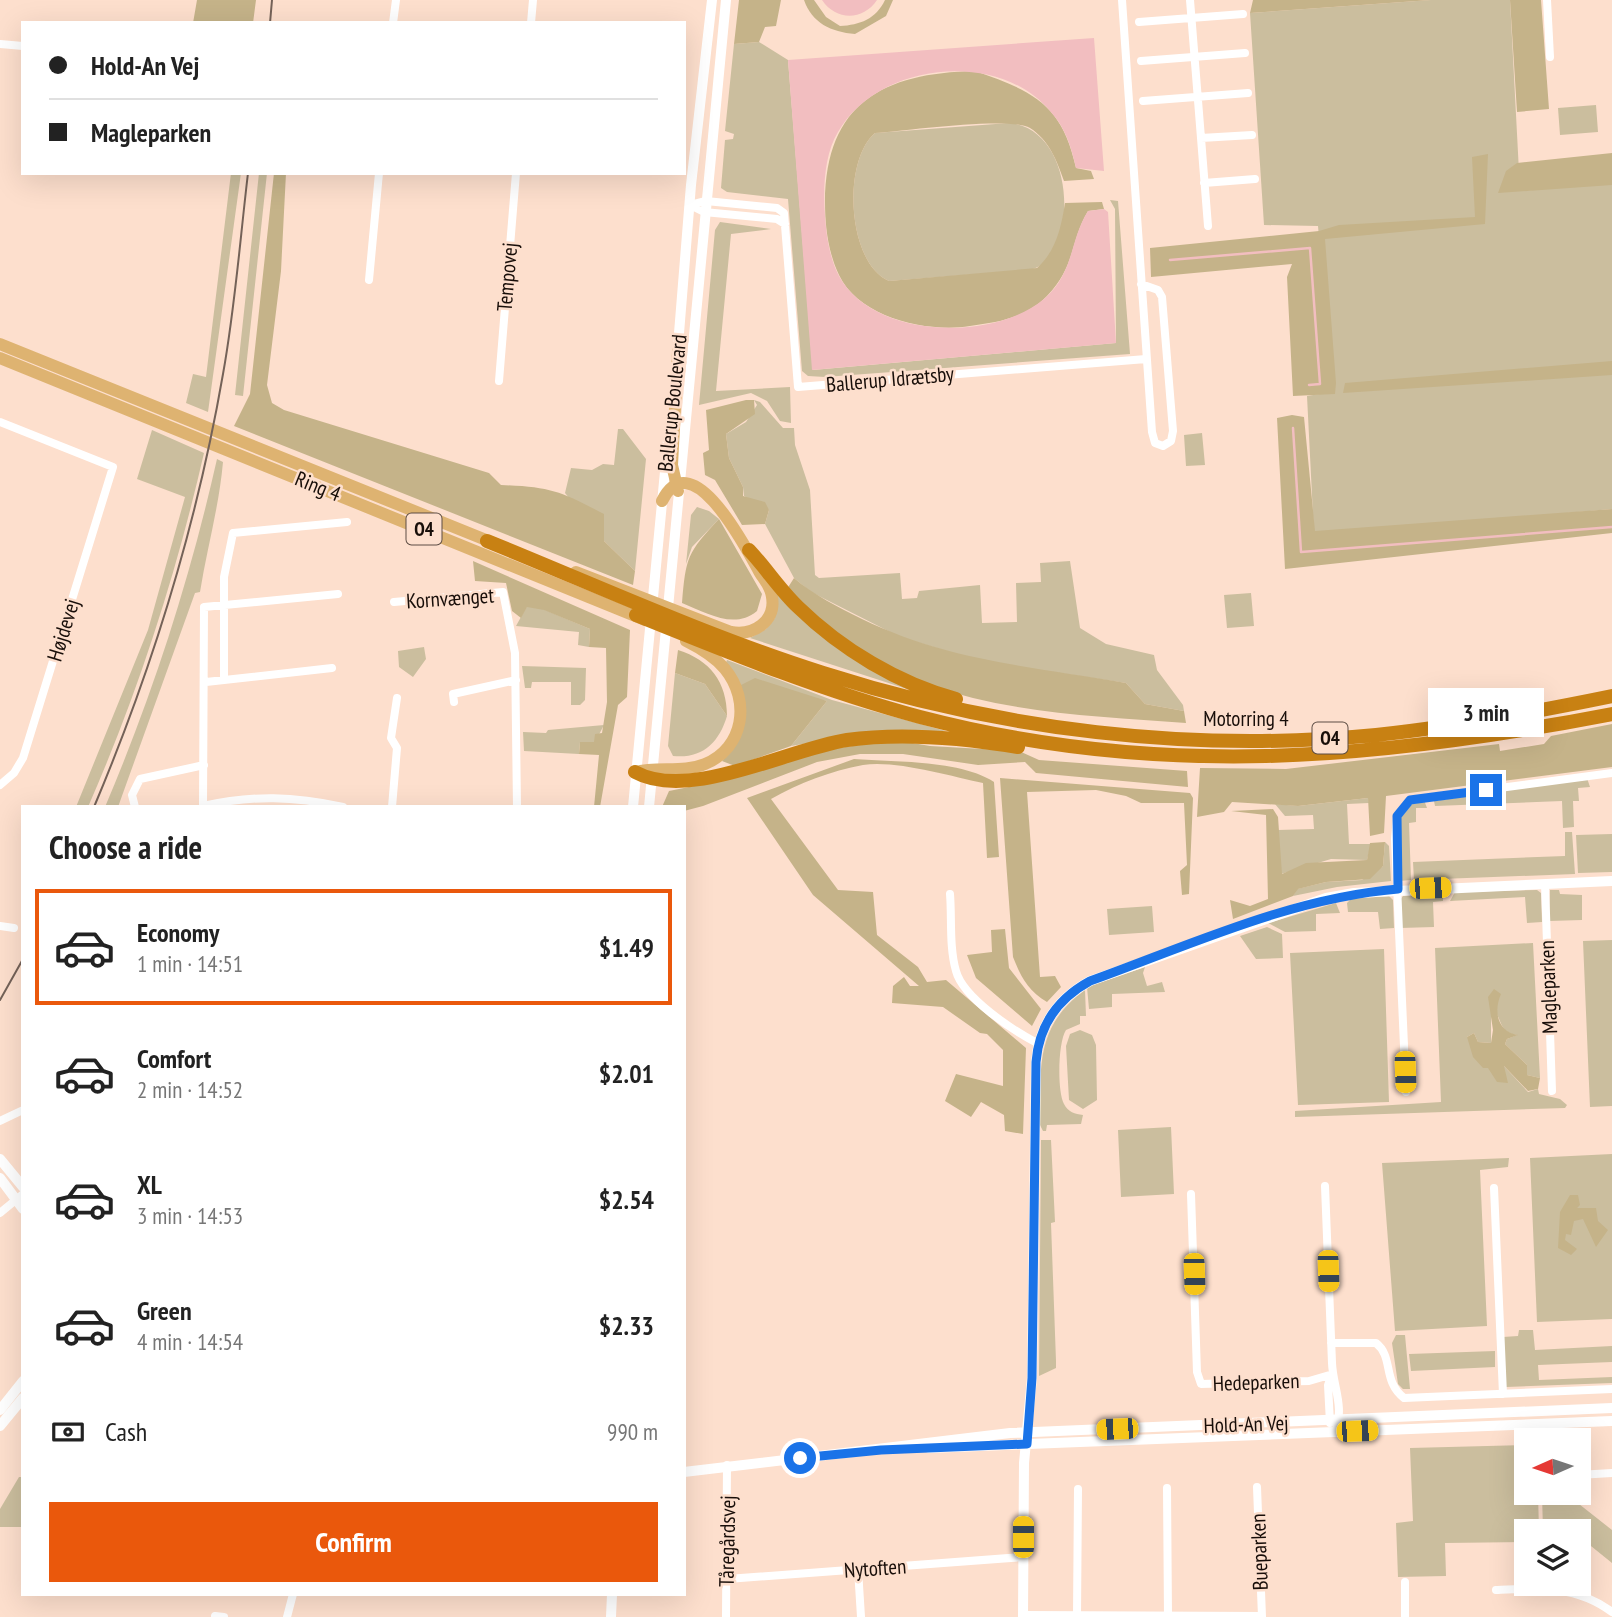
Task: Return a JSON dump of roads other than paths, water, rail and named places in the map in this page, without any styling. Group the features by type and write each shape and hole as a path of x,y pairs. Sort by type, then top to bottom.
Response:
{"highway":[{"name":"O4","path":"487,541 807,682 919,716 1038,741 1138,753"},
{"path":"748,550 798,607 844,645 896,677 942,696 1045,725"},
{"name":"O4","path":"687,628 798,665 923,701 1045,725"},
{"name":"Motorring 4","path":"1045,725 1140,736 1209,740 1329,738 1475,722 1612,696"},
{"name":"Motorring 4","path":"1138,753 1264,758 1332,755 1437,745 1612,714"},
{"path":"635,772 677,782 708,778 815,746 884,737 947,738 1068,754 1138,753"}],"main road":[{"name":"Ring 4","path":"0,344 196,430 633,605"},
{"path":"678,351 672,465 678,488"},
{"name":"Ring 4","path":"0,358 196,430"},
{"name":"Ring 4","path":"243,449 487,541"},
{"path":"662,501 678,488 703,491 722,509 748,550 773,600 769,617 763,625 739,633 687,628"},
{"path":"652,774 709,763 733,741 741,722 741,703 728,673 704,651 687,628"}],"street":[{"path":"393,21 396,0"},
{"path":"531,21 533,0"},
{"name":"Ballerup Boulevard","path":"633,805 712,0"},
{"name":"Ballerup Boulevard","path":"649,805 726,0"},
{"path":"1122,0 1146,359 1153,439 1163,446 1171,441 1173,431 1162,297 1158,290 1141,284"},
{"path":"1190,0 1208,226"},
{"path":"1547,0 1550,57"},
{"path":"1139,22 1243,14"},
{"path":"0,44 21,46"},
{"path":"1141,61 1245,53"},
{"path":"1143,101 1248,93"},
{"path":"1201,138 1252,135"},
{"path":"369,280 379,175"},
{"name":"Tempovej","path":"499,381 516,175"},
{"path":"1204,183 1255,179"},
{"name":"Ballerup Idrætsby","path":"690,205 777,219 785,224 798,387 1146,359"},
{"name":"Højdevej","path":"0,422 113,467 23,758 14,773 0,785"},
{"path":"224,680 222,606 224,577 233,533 347,522"},
{"name":"Kornvænget","path":"394,602 503,592 515,653 517,805"},
{"path":"203,805 206,682 204,607 338,594"},
{"path":"206,682 332,668"},
{"path":"454,702 453,694 516,680"},
{"path":"392,805 397,748 391,738 397,698"},
{"path":"134,805 132,795 140,779 204,765"},
{"path":"1406,1093 1397,816 1410,800 1612,773"},
{"path":"207,805 243,797 296,797 334,805"},
{"path":"294,805 296,797"},
{"path":"1027,1438 1032,1378 1037,1043 1053,1011 1071,991 1090,981 1326,898 1398,889 1612,881"},
{"name":"Magleparken","path":"1545,884 1552,1091"},
{"path":"950,894 956,972 963,986 1012,1030 1037,1043"},
{"path":"0,926 14,928"},
{"path":"1,1121 21,1111"},
{"path":"0,1159 21,1185"},
{"path":"0,1178 20,1201 0,1213"},
{"path":"1325,1186 1333,1374 1338,1384 1335,1432"},
{"path":"1494,1188 1503,1394"},
{"name":"Hedeparken","path":"1191,1194 1197,1372 1201,1384 1309,1381 1333,1374"},
{"path":"1331,1343 1376,1343 1384,1354 1394,1391 1404,1398 1612,1389"},
{"path":"0,1410 21,1384"},
{"path":"0,1426 21,1400"},
{"name":"Hold-An Vej","path":"686,1471 881,1450 1027,1438 1334,1420 1612,1408"},
{"name":"Hold-An Vej","path":"1027,1438 1335,1432 1612,1421"},
{"name":"Bueparken","path":"1027,1438 1023,1616 1262,1617 1257,1487"},
{"name":"Tåregårdsvej","path":"726,1617 727,1465"},
{"path":"1591,1474 1612,1473"},
{"path":"1167,1488 1168,1616"},
{"path":"1077,1617 1078,1489"},
{"name":"Nytoften","path":"727,1579 1023,1557"},
{"path":"858,1569 861,1617"},
{"path":"1405,1582 1405,1617"},
{"path":"1496,1590 1548,1587 1575,1592 1612,1612"},
{"path":"287,1617 292,1596"},
{"path":"611,1617 612,1596"}],"waterway":[{"path":"1170,260 1310,248 1320,384 1309,385"},
{"path":"1293,428 1301,552 1612,527"}],"tram line":[{"path":"270,21 272,0"},
{"path":"95,805 154,648 200,485 227,349 248,175"},
{"path":"0,1000 21,963"}]}
